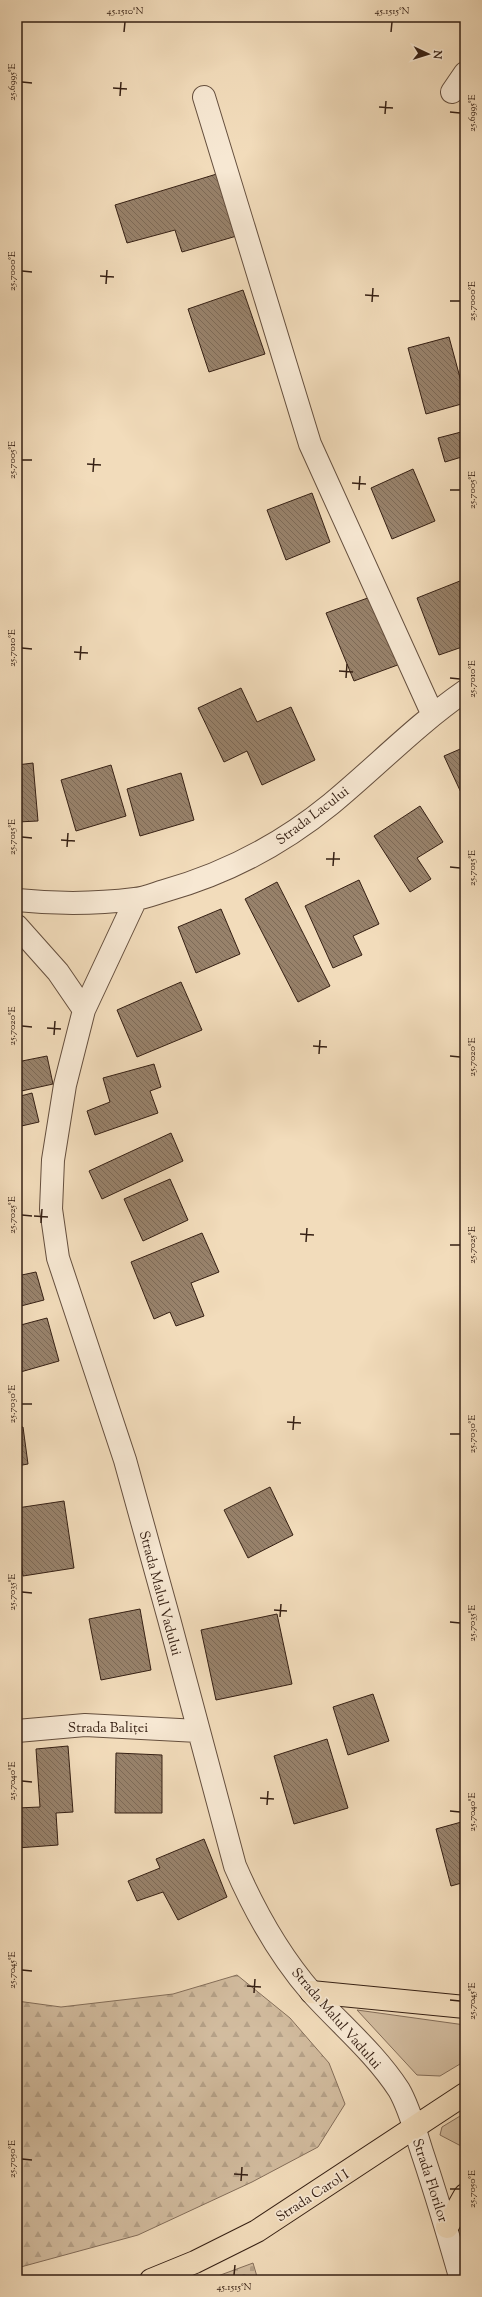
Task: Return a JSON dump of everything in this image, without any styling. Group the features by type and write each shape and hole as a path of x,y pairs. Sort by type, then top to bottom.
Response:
{"main road":[{"path":"311,1992 465,2007"},
{"name":"Strada Carol I","path":"151,2280 195,2262 257,2231 314,2195 465,2094"},
{"path":"447,2227 465,2195"}],"street":[{"path":"452,92 465,73"},
{"path":"204,97 310,444 432,713"},
{"name":"Strada Lacului","path":"17,900 52,904 136,899 189,884 279,842 331,804 432,713 465,691"},
{"name":"Strada Malul Vadului","path":"136,899 84,1010 65,1085 53,1160 51,1209 57,1251 124,1460 235,1866 249,1898 269,1936 311,1992 363,2044 399,2090 414,2127"},
{"path":"17,926 58,972 84,1010"},
{"name":"Strada Baliței","path":"17,1731 85,1725 198,1731"},
{"name":"Strada Florilor","path":"414,2127 447,2227 461,2280"}],"green space":[{"path":"237,1975 290,2018 329,2063 345,2104 318,2147 252,2182 138,2235 17,2268 17,2001 61,2007 173,1994"},
{"path":"357,2010 465,2025 465,2061 440,2076 417,2075"},
{"path":"465,2113 465,2145 461,2146 440,2135 442,2127"},
{"path":"253,2263 258,2280 207,2280"}],"building":[{"path":"220,173 240,235 182,252 175,230 127,243 115,205"},
{"path":"243,290 265,354 209,372 188,309"},
{"path":"449,337 465,396 465,403 426,414 408,348"},
{"path":"465,431 465,456 445,462 438,438"},
{"path":"413,469 435,521 392,539 371,488"},
{"path":"465,479 465,492 461,481"},
{"path":"312,493 330,542 286,560 267,510"},
{"path":"465,579 465,646 439,655 417,598"},
{"path":"376,595 403,663 354,681 326,613"},
{"path":"241,688 257,722 291,707 315,760 262,785 247,751 224,762 198,708"},
{"path":"465,747 465,799 464,799 444,756"},
{"path":"33,763 38,821 17,822 17,765"},
{"path":"111,765 126,816 76,831 61,780"},
{"path":"181,773 194,820 140,836 127,789"},
{"path":"420,806 443,842 417,858 431,879 410,892 374,836"},
{"path":"359,880 379,924 353,936 362,955 333,968 305,906"},
{"path":"277,882 330,986 298,1002 245,899"},
{"path":"221,909 240,954 196,973 178,927"},
{"path":"181,982 202,1030 137,1057 117,1010"},
{"path":"47,1056 53,1084 17,1092 17,1062"},
{"path":"154,1064 161,1087 150,1091 158,1113 95,1135 87,1111 110,1102 103,1078"},
{"path":"32,1093 39,1122 17,1127 17,1097"},
{"path":"171,1133 183,1161 102,1199 89,1171"},
{"path":"170,1179 188,1220 143,1241 124,1199"},
{"path":"17,1223 21,1242 17,1243"},
{"path":"202,1233 219,1272 191,1283 204,1316 176,1326 170,1312 154,1319 131,1262"},
{"path":"36,1272 44,1300 17,1307 17,1276"},
{"path":"47,1318 59,1361 17,1373 17,1326"},
{"path":"23,1427 28,1464 17,1466 17,1428"},
{"path":"270,1487 293,1535 248,1558 224,1510"},
{"path":"64,1501 74,1568 23,1576 17,1538 17,1508"},
{"path":"140,1609 151,1670 101,1680 89,1619"},
{"path":"277,1614 292,1684 216,1700 201,1630"},
{"path":"17,1650 21,1670 17,1671"},
{"path":"373,1694 389,1741 348,1755 333,1707"},
{"path":"327,1739 348,1808 294,1824 274,1756"},
{"path":"68,1746 73,1812 56,1813 58,1845 17,1848 17,1808 40,1807 36,1749"},
{"path":"116,1753 162,1755 162,1813 115,1813"},
{"path":"465,1821 465,1882 451,1886 436,1829"},
{"path":"204,1839 227,1897 178,1920 163,1892 137,1901 128,1881 160,1868 156,1859"}]}
